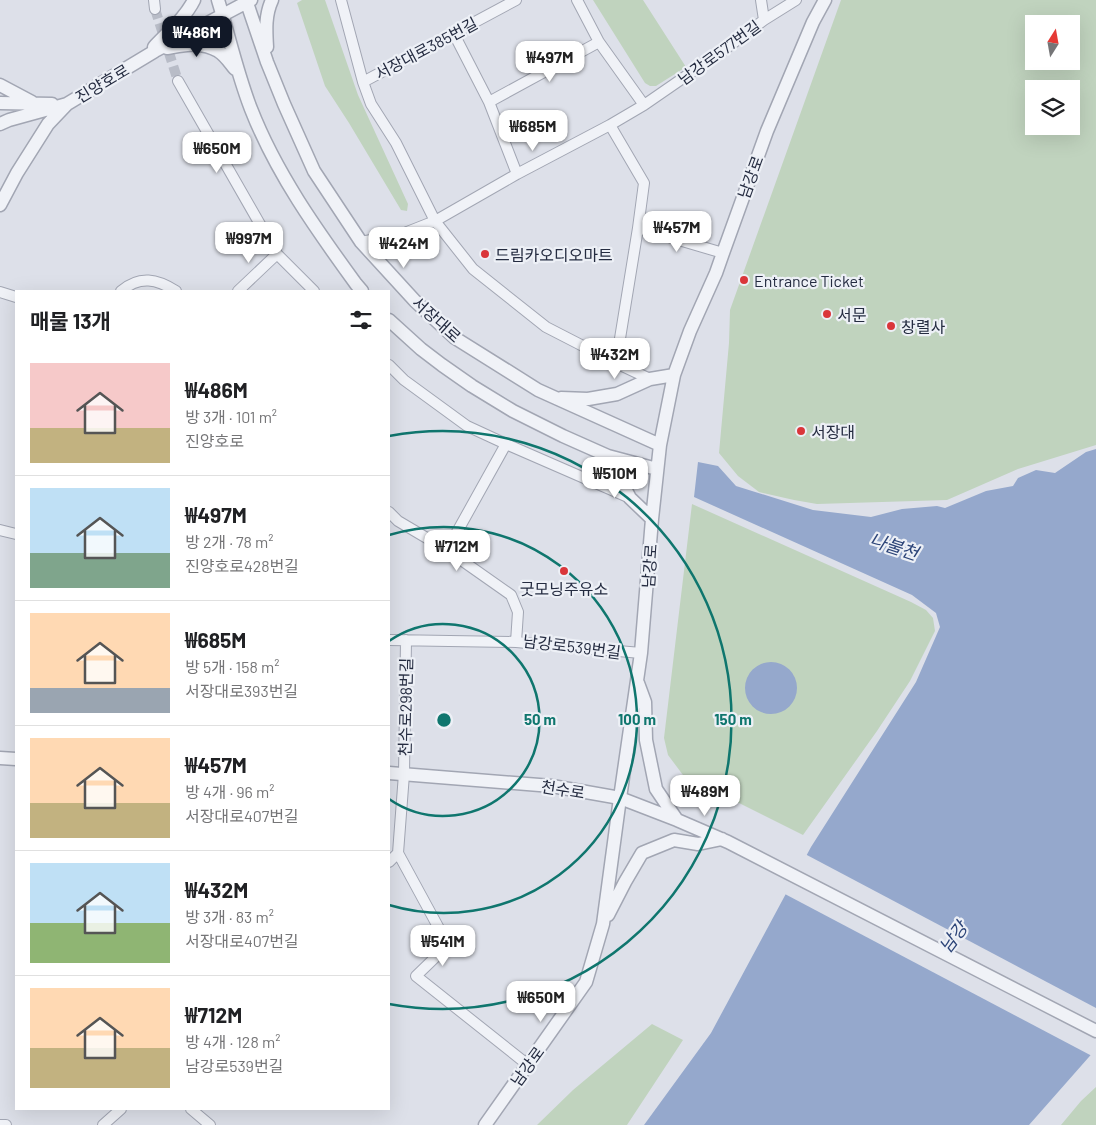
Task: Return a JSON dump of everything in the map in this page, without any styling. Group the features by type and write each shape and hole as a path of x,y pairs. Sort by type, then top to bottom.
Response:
{"street":[{"path":"150,53 181,19 194,0"},
{"path":"218,0 248,102 268,148 308,216 361,290"},
{"path":"267,62 265,28 268,8 272,0"},
{"path":"341,0 362,82 371,104 396,143 435,221 473,269 546,326 650,379"},
{"name":"서장대로385번길","path":"362,82 516,0"},
{"path":"577,0 599,42 644,105"},
{"path":"762,0 764,20"},
{"name":"남강로577번길","path":"360,242 402,234 435,221 610,125 644,105 764,20 796,0"},
{"name":"남강로","path":"484,1125 586,982 603,924 641,653 660,445 674,375 690,331 716,272 767,131 812,22 825,0"},
{"name":"진양호로","path":"0,124 67,104 150,53 248,1"},
{"name":"서장대로","path":"248,1 267,62 314,171 360,242 415,301 455,338 538,390 660,445"},
{"path":"454,34 489,102 518,174"},
{"path":"489,102 599,42"},
{"path":"150,53 192,44 205,45 219,52 238,72"},
{"path":"178,81 277,254 313,290"},
{"path":"0,85 34,104"},
{"path":"0,103 67,104"},
{"path":"0,205 48,124 67,104"},
{"path":"610,125 644,182 616,363"},
{"path":"638,228 723,253"},
{"path":"239,290 277,254"},
{"path":"122,290 139,281 156,280 174,290"},
{"path":"0,292 15,297"},
{"name":"서장대로","path":"390,321 421,349 472,386 513,411 608,456 657,469"},
{"path":"390,366 404,380 466,426 630,498"},
{"path":"554,397 588,399 617,394 650,379 674,375"},
{"path":"447,550 506,444"},
{"path":"608,456 630,498 652,519"},
{"name":"남강로539번길","path":"390,513 398,521 447,550 511,594 518,612 516,642 641,653"},
{"path":"0,530 15,534"},
{"name":"천수로298번길","path":"390,640 516,642"},
{"name":"천수로298번길","path":"398,853 404,774 406,640"},
{"path":"637,680 645,702 646,740 656,789 677,820"},
{"path":"0,758 15,759"},
{"name":"천수로","path":"390,773 552,786 620,798 725,840 1096,1031"},
{"path":"603,924 642,854 674,840 698,844 725,840"},
{"path":"390,861 398,853 448,945 416,976 528,1065"},
{"path":"103,1125 120,1110"},
{"path":"193,1110 210,1125"},
{"path":"0,1125 6,1125"}],"green space":[{"path":"302,0 325,0 358,95 408,204 407,211 401,210 325,86 297,3"},
{"path":"593,0 643,0 686,67 656,86 650,86 645,83"},
{"path":"841,0 1096,0 1096,445 1018,469 947,500 817,504 759,492 738,476 719,453 729,343 730,310"},
{"path":"692,504 911,602 926,610 933,618 935,631 910,681 803,835 683,775 668,755 664,738"},
{"path":"652,1024 683,1040 627,1125 537,1125 573,1090"},
{"path":"1096,1087 1096,1125 1061,1125 1081,1101"}],"water":[{"path":"1096,449 1096,1049 1029,1125 644,1125 711,1033 811,847 916,682 940,627 936,613 912,595 694,497 698,462 718,466 736,486 813,510 871,517 902,509 937,506 945,508 986,491 1013,486 1018,478 1036,470 1055,473 1086,452"},
{"path":"766,662 776,662 790,669 797,683 797,693 790,707 776,714 766,714 756,710 749,703 745,693 745,683 749,673 756,666"}],"pier":[{"path":"805,854 1096,1008 1096,1053 1092,1056 783,893"}],"tunnel":[{"path":"155,9 178,81"}],"place":[{"name":"드림카오디오마트","path":"485,254"},
{"name":"Entrance Ticket","path":"744,280"},
{"name":"서문","path":"827,314"},
{"name":"창렬사","path":"891,326"},
{"name":"서장대","path":"801,431"},
{"name":"굿모닝주유소","path":"564,571"}],"water label":[{"name":"나불천","path":"894,546"},
{"name":"남강","path":"953,937"}]}
